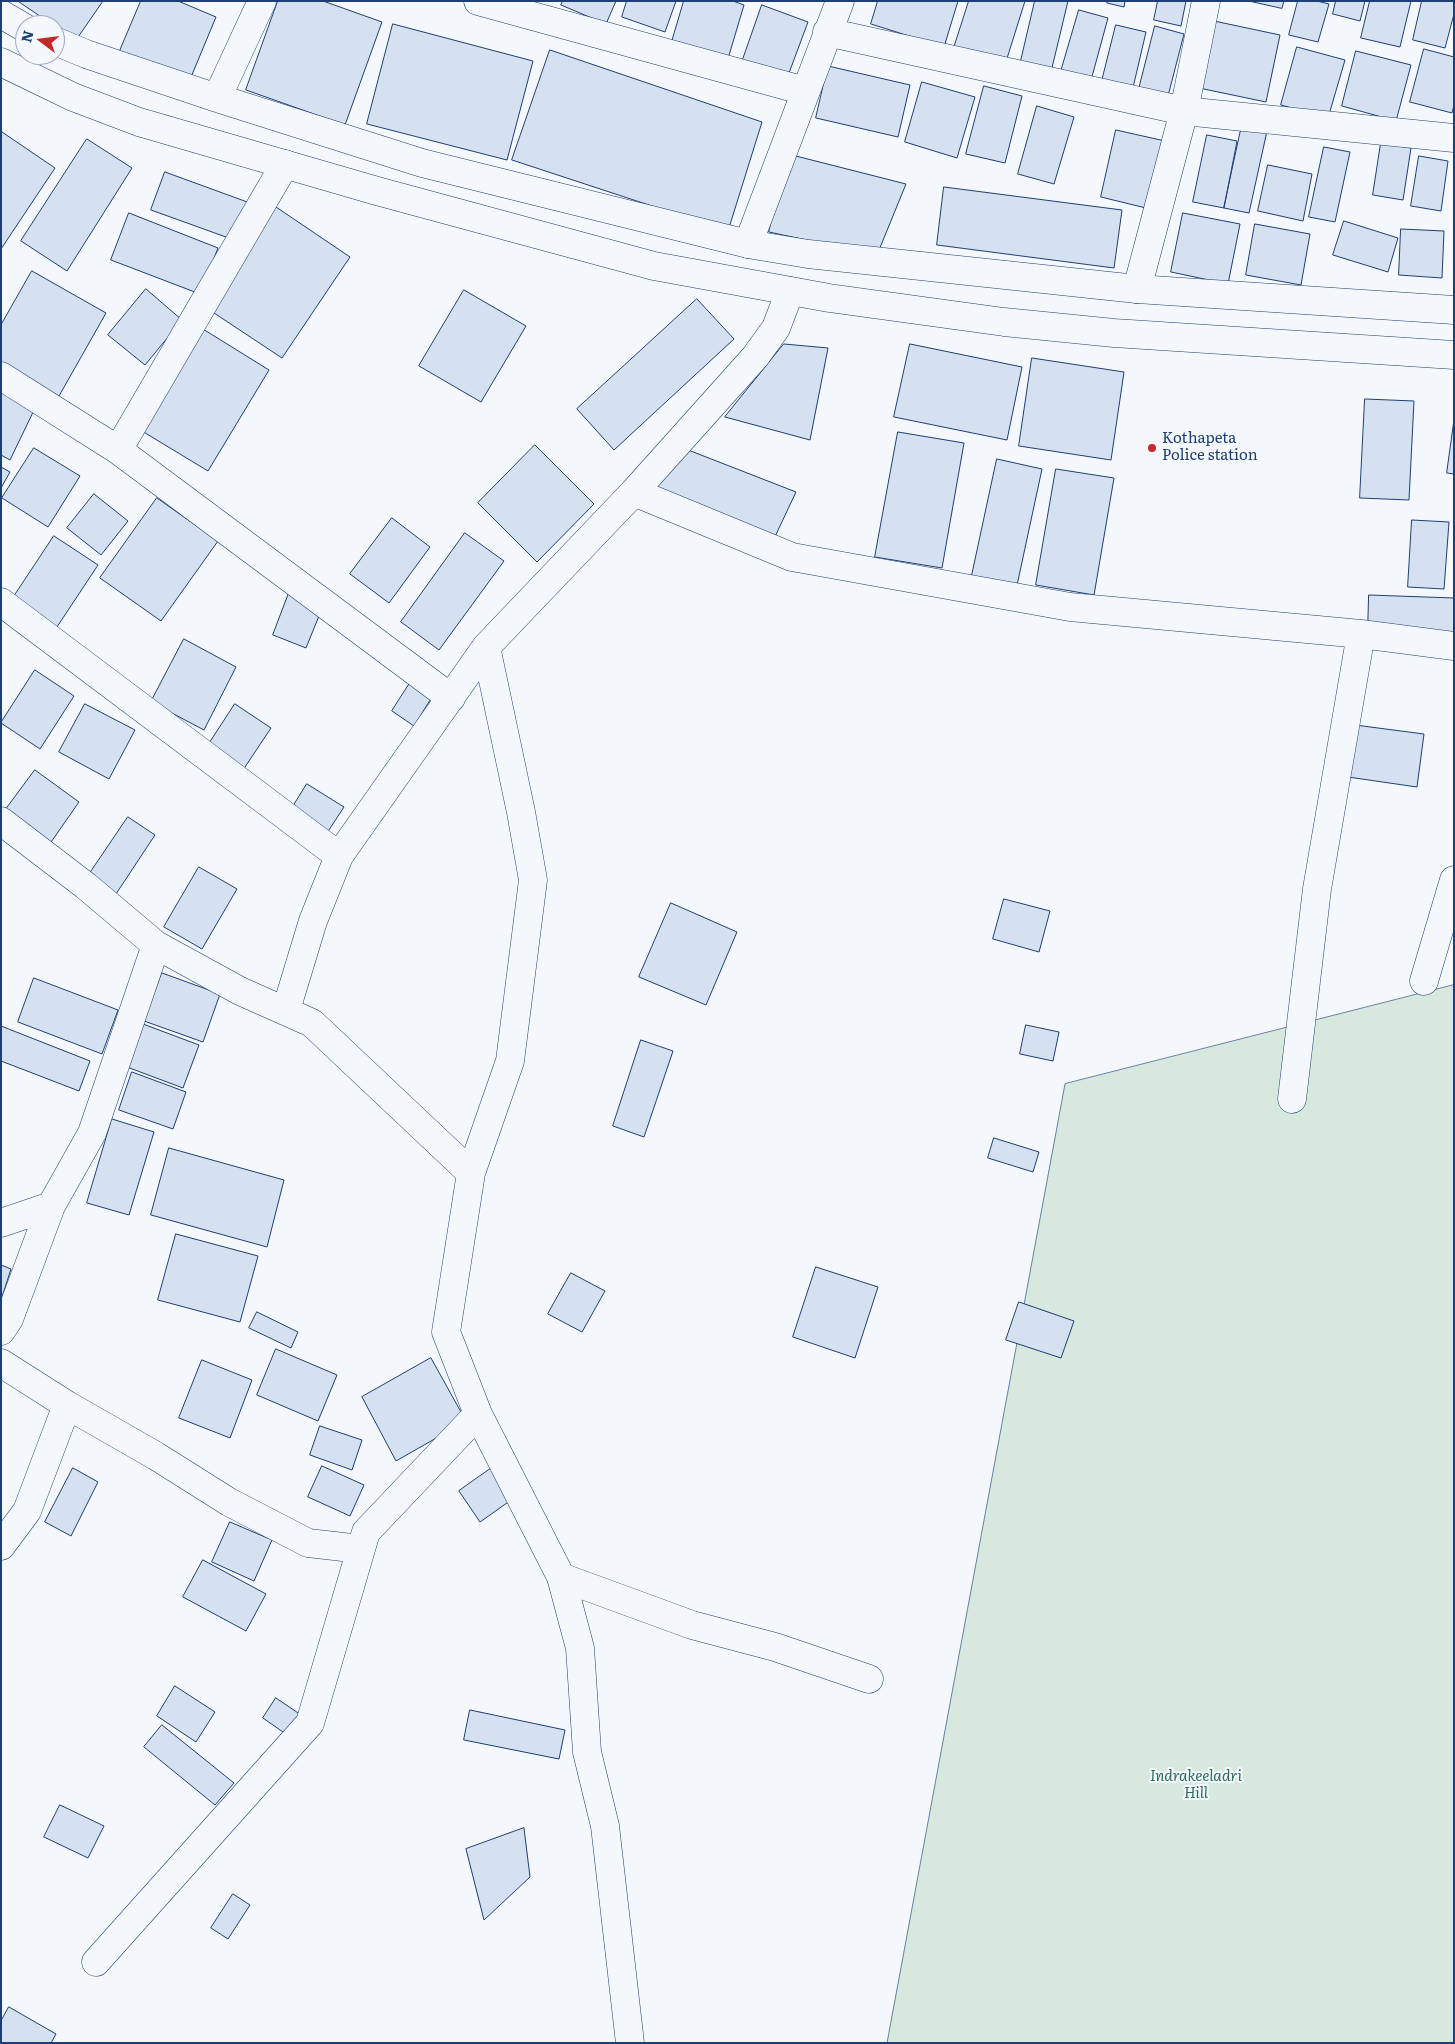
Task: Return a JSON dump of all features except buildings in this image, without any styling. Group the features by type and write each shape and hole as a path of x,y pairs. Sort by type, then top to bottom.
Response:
{"street":[{"path":"217,98 262,1"},
{"path":"478,1 805,91"},
{"path":"748,244 840,1"},
{"path":"1137,289 1184,111 1206,1"},
{"path":"1,14 15,22"},
{"path":"827,32 1184,111 1454,138"},
{"path":"65,45 217,98 422,163 748,244 808,254 1137,289 1454,310"},
{"path":"1,62 74,97 139,122 377,191 654,266 829,298 1004,322 1114,334 1454,355"},
{"path":"118,450 285,164"},
{"path":"286,1010 313,921 339,856 486,647 634,492 756,357 776,328 790,291"},
{"path":"1,376 118,450 451,698"},
{"path":"634,492 792,556 1070,607 1361,634 1454,646"},
{"path":"1,602 339,856"},
{"path":"1292,1099 1318,889 1361,634"},
{"path":"486,647 521,812 533,880 510,1061 471,1173 446,1332 478,1414 561,1577 580,1648 587,1752 605,1826 630,2043"},
{"path":"1,821 86,886 156,945 240,991 312,1023 471,1173"},
{"path":"1424,981 1454,880"},
{"path":"1,1331 9,1320 51,1206 92,1133 156,945"},
{"path":"1,1224 51,1206"},
{"path":"1,1363 67,1405 156,1456 230,1502 308,1543 361,1549"},
{"path":"1,1546 27,1511 67,1405"},
{"path":"96,1962 310,1723 366,1532 478,1414"},
{"path":"561,1577 692,1625 775,1647 869,1679"}],"green space":[{"name":"Indrakeeladri Hill","path":"1454,985 1454,2043 887,2043 1065,1084"}],"place":[{"name":"Kothapeta Police station","path":"1152,448"}]}
